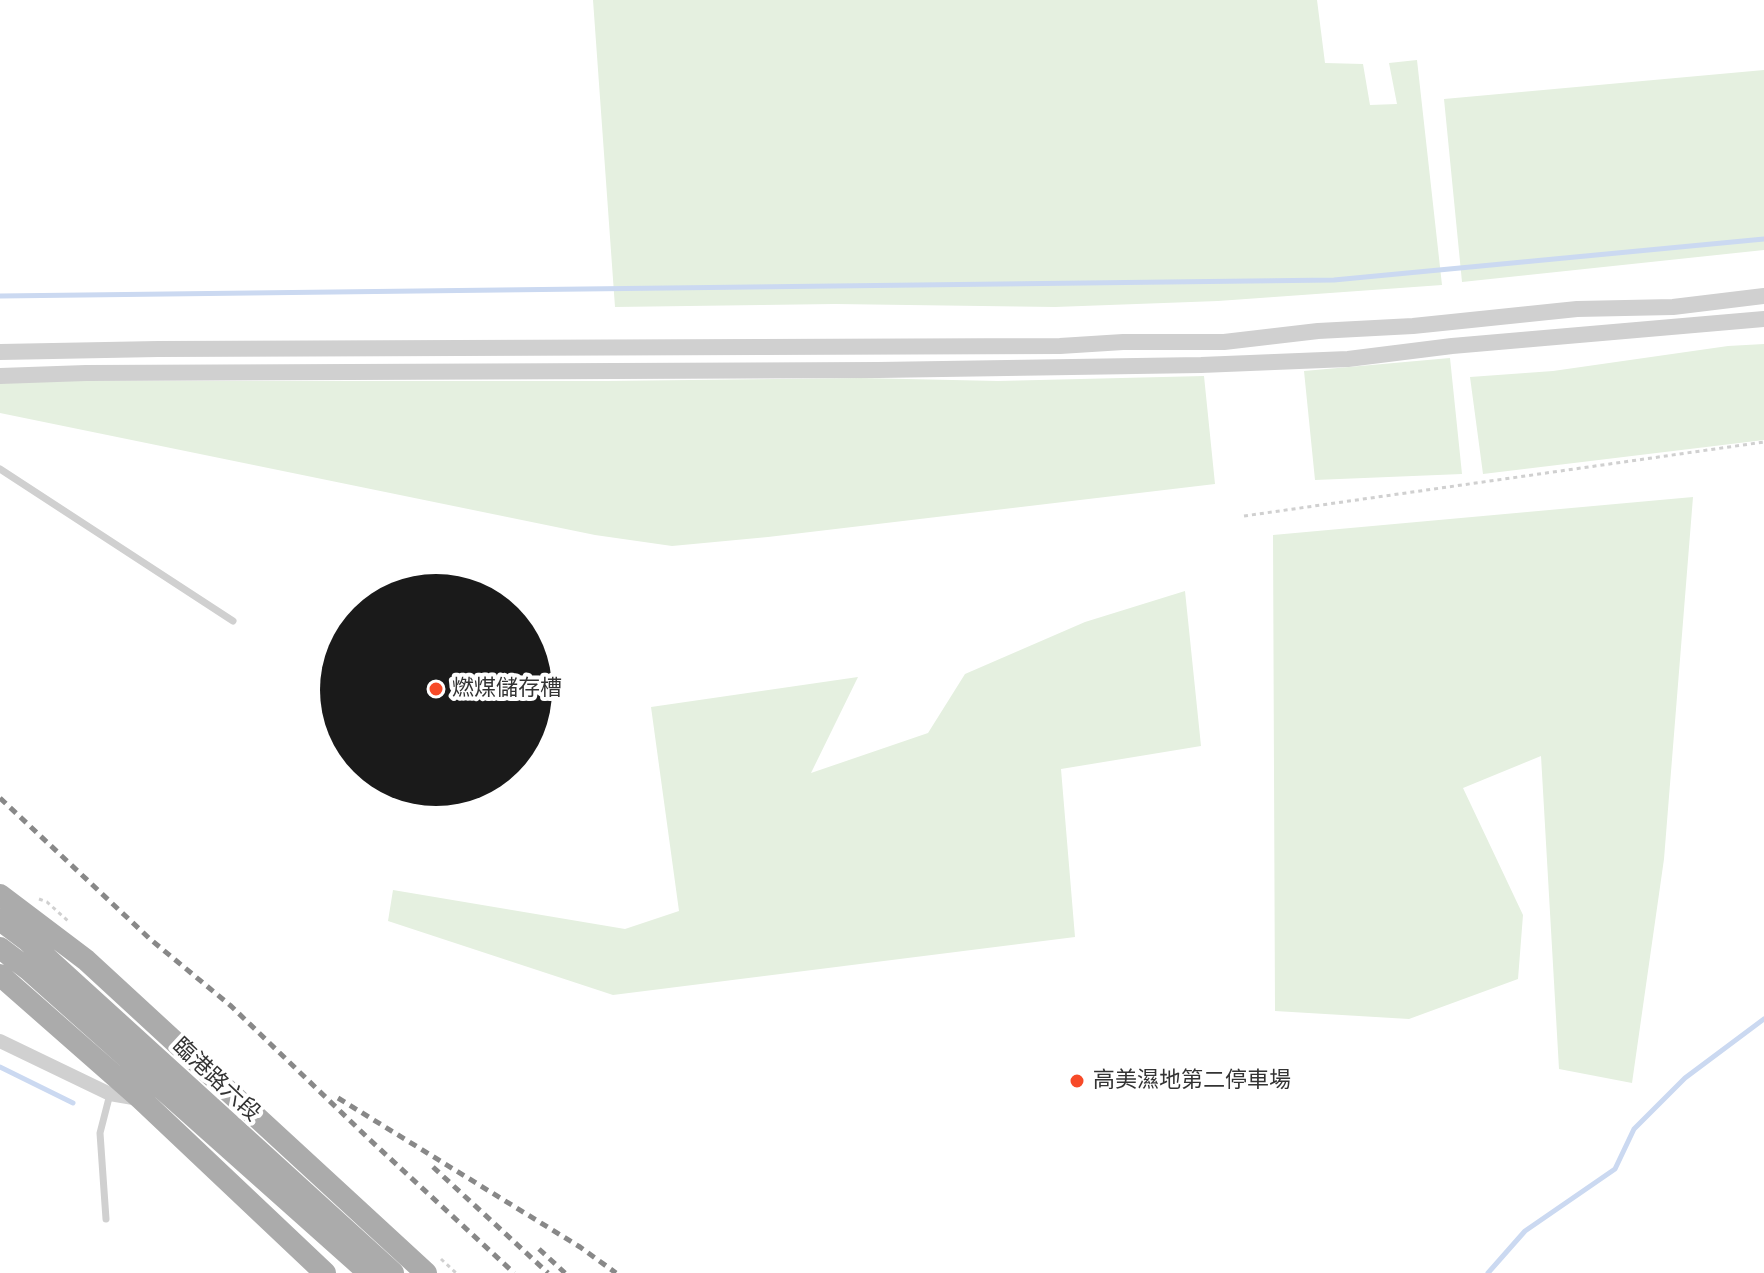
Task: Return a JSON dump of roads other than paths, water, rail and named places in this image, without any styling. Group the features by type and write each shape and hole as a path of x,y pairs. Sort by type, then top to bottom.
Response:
{"main road":[{"name":"臨港路六段","path":"0,895 86,960 426,1273"},
{"name":"臨港路六段","path":"0,920 28,941 393,1273"},
{"name":"臨港路六段","path":"0,948 29,970 369,1273"},
{"path":"0,975 141,1099 325,1273"}],"street":[{"path":"0,352 1044,347 1123,342 1224,342 1577,309 1673,307 1764,296"},
{"path":"0,376 232,372 1054,369 1348,359 1452,346 1764,319"},
{"path":"614,348 614,371"},
{"path":"232,372 233,349"},
{"path":"0,1041 110,1094 141,1099"}],"lane":[{"path":"0,469 233,621"},
{"path":"106,1219 100,1133 110,1094"}],"waterway":[{"path":"0,296 1334,280 1764,239"},
{"path":"1488,1273 1525,1231 1615,1169 1634,1129 1685,1078 1764,1019"},
{"path":"0,1067 73,1103"}],"railway":[{"path":"0,798 150,939 231,1006 514,1273"},
{"path":"338,1098 580,1247 616,1273"},
{"path":"433,1167 548,1273"},
{"path":"539,1249 565,1273"}],"place":[{"name":"燃煤儲存槽","path":"436,689"},
{"name":"高美濕地第二停車場","path":"1077,1081"}]}
